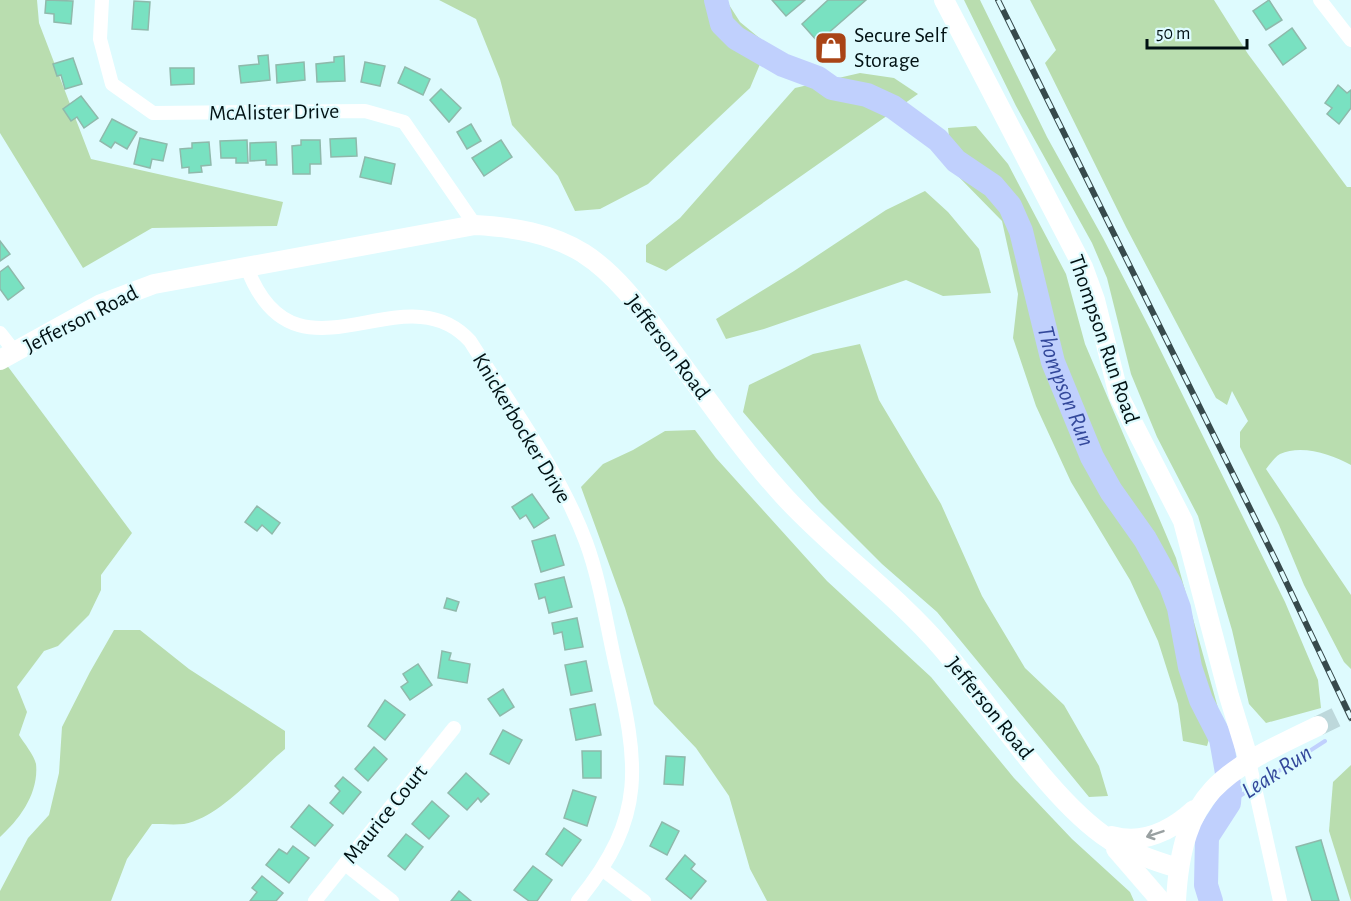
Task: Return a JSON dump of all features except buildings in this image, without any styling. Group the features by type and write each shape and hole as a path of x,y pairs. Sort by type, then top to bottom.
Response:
{"street":[{"name":"McAlister Drive","path":"102,0 100,39 112,84 153,113 365,111 404,122 475,225"},
{"name":"Thompson Run Road","path":"944,0 1083,267 1095,300 1119,396 1183,521 1229,696 1245,767 1257,796 1280,901"},
{"path":"1320,0 1351,40"},
{"name":"Jefferson Road","path":"7,356 101,304 127,293 154,284 246,265 475,225 509,227 561,242 584,254 610,276 643,312 761,470 809,521 892,597 941,647 1046,778 1099,831 1125,849 1178,868"},
{"name":"Knickerbocker Drive","path":"246,265 263,302 281,317 304,326 329,329 418,316 430,316 448,323 470,341 549,465 566,497 593,564 632,749 633,781 620,837 603,870 578,901"},
{"path":"0,333 7,356"},
{"path":"1176,901 1178,868 1190,821 1203,802 1217,786 1245,767 1318,726"},
{"name":"Maurice Court","path":"315,901 454,728"},
{"path":"1099,831 1130,839 1157,834 1173,827 1203,802"},
{"path":"1099,831 1161,901"},
{"path":"345,864 392,901"},
{"path":"603,870 644,901"}],"green space":[{"path":"0,0 37,0 39,23 91,159 283,202 277,226 152,228 83,268 0,133"},
{"path":"439,0 726,0 740,22 768,45 750,88 648,184 600,209 575,211 558,176 512,125 500,79 476,19"},
{"path":"964,0 980,0 1047,137 1150,329 1285,602 1318,680 1321,708 1266,723 1249,704 1232,630 1198,516 1157,437 1131,374 1107,278 1092,243 1016,106"},
{"path":"1030,0 1214,0 1248,54 1347,187 1351,187 1351,465 1326,454 1297,450 1280,454 1266,469 1351,595 1351,669 1344,662 1304,585 1279,525 1240,447 1240,432 1248,421 1232,391 1227,405 1216,398 1126,227 1045,63 1056,50"},
{"path":"860,73 894,78 918,94 666,271 646,262 646,245 680,218 795,88"},
{"path":"976,126 1008,164 1066,274 1085,344 1176,558 1218,708 1207,746 1183,741 1178,704 1158,641 1130,580 1071,482 1036,406 1013,338 1018,294 1002,221 953,171 948,128"},
{"path":"925,191 948,212 979,249 991,293 943,296 906,280 764,329 726,339 716,319 886,210"},
{"path":"860,344 879,400 941,504 982,596 1025,668 1064,705 1099,766 1108,796 1089,797 937,612 882,564 820,502 743,412 749,385 813,354"},
{"path":"6,364 132,533 101,575 101,590 89,615 58,646 44,651 17,687 27,712 19,735 35,760 36,775 27,805 0,837 0,367"},
{"path":"695,430 716,458 827,581 931,677 1014,778 1072,839 1130,892 1134,901 767,901 750,869 729,796 696,748 654,704 625,608 581,487 603,464 665,431"},
{"path":"114,630 140,630 189,669 285,731 285,749 211,813 184,824 152,824 127,859 111,901 0,901 0,891 28,838 49,815 59,773 62,727"},
{"path":"1351,765 1351,901 1329,831 1333,782"}],"waterway":[{"name":"Thompson Run","path":"716,0 722,24 736,38 783,65 818,78 832,88 867,95 893,107 938,140 956,161 993,186 1010,206 1021,231 1053,362 1092,457 1111,491 1145,539 1171,586 1179,608 1190,667 1201,700 1221,739 1230,790 1229,803 1207,837 1206,885 1211,901"},
{"name":"Leak Run","path":"1229,803 1325,741"}],"tunnel":[{"path":"1318,726 1351,710"}],"railway":[{"path":"998,0 1277,563 1351,718"}],"place":[{"name":"Secure Self Storage","path":"831,48"}]}
